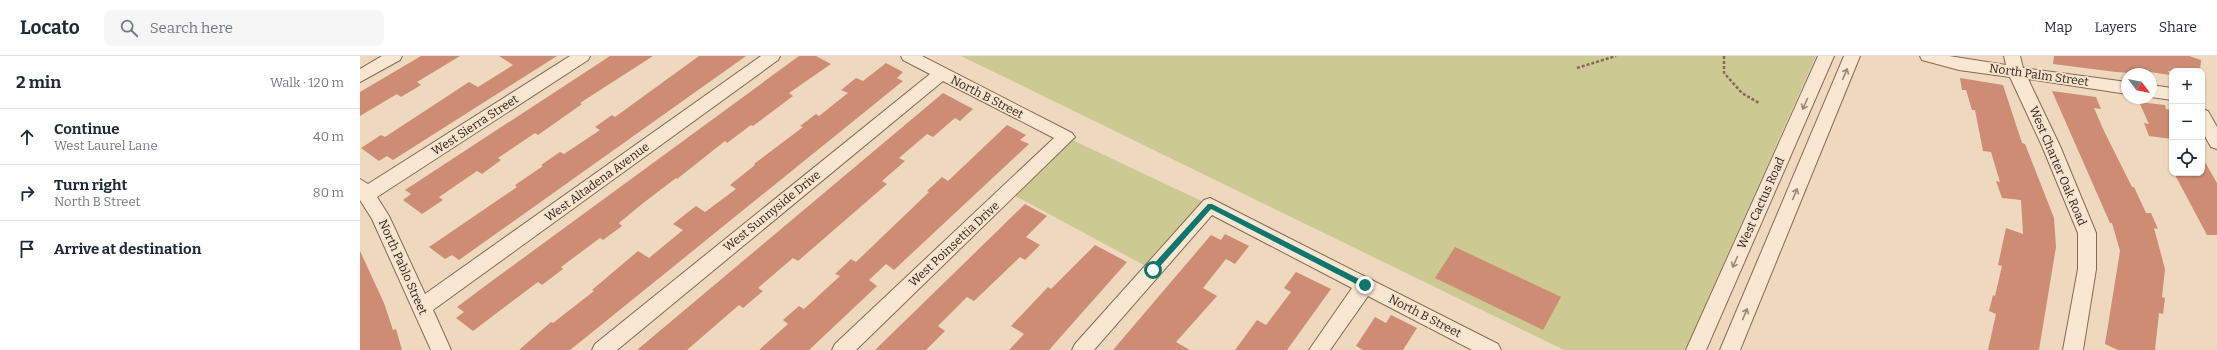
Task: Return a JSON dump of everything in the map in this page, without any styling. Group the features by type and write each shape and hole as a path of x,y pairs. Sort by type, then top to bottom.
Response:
{"street":[{"path":"360,76 394,56"},
{"name":"West Sierra Street","path":"363,190 582,56"},
{"name":"West Altadena Avenue","path":"421,308 772,56"},
{"name":"North B Street","path":"909,56 1066,137"},
{"name":"West Cactus Road","path":"1696,350 1826,56"},
{"path":"1730,350 1852,56"},
{"name":"North Palm Street","path":"1928,56 1959,64 2014,64 2121,87"},
{"name":"West Charter Oak Road","path":"2014,64 2051,146 2087,233 2087,269 2072,350"},
{"name":"West Sunnyside Drive","path":"602,350 942,73"},
{"path":"2157,92 2169,94"},
{"path":"2205,121 2217,143"},
{"name":"West Poinsettia Drive","path":"842,350 1066,137"},
{"name":"North Pablo Street","path":"363,190 380,216 441,350"},
{"name":"North B Street","path":"1082,350 1210,205 1491,350"},
{"path":"1319,350 1365,285"}],"path":[{"path":"1577,68 1616,56"},
{"path":"1724,56 1724,73 1742,93 1760,103"}],"shaded area":[{"path":"961,56 1816,56 1685,350 1564,350"},
{"path":"1066,137 1210,205 1153,270 1008,192"}],"building":[{"path":"421,56 460,56 417,82 421,85 401,97 397,94 360,116 360,92"},
{"path":"499,56 557,56 393,160 387,156 379,161 361,148 381,135 385,137 469,82 478,87 513,65"},
{"path":"610,56 653,56 580,103 582,104 538,135 535,133 498,158 501,160 482,174 477,171 439,197 443,200 422,214 403,200 411,194 405,190"},
{"path":"699,56 746,56 459,260 452,255 445,259 429,247 517,187 515,185 543,166 541,165 560,152 564,154 600,130 595,127 612,115 615,117"},
{"path":"799,56 816,56 831,64 789,93 793,96 753,126 751,125 727,143 725,141 677,179 676,178 642,204 619,223 622,226 603,240 600,238 561,267 563,269 542,285 538,282 473,331 456,318 464,312 457,307"},
{"path":"2054,56 2189,56 2201,60 2200,68 2169,68 2169,75 2157,73 2157,68 2121,68 2121,72 2053,64"},
{"path":"886,63 903,72 897,78 903,81 570,350 519,350 551,322 553,323 594,291 592,290 638,251 649,258 683,230 673,224 696,206 705,212 736,189 730,185 755,165 754,164 803,127 800,126 816,114 819,116 848,93 841,90 856,78 863,81"},
{"path":"1960,78 2003,85 2022,143 2025,144 2054,218 2056,247 2039,350 1988,350 1996,314 1989,311 1993,295 1995,296 2002,266 1998,265 2006,228 2023,234 2021,200 2002,198 1996,181 2000,182 1991,152 1983,151 1975,110 1972,110 1966,90 1962,90"},
{"path":"2052,91 2096,97 2101,109 2094,108 2104,131 2146,213 2151,213 2158,229 2154,228 2165,269 2162,297 2165,298 2163,314 2159,313 2155,350 2118,350 2105,344 2120,251 2112,223 2110,223"},
{"path":"943,93 973,109 960,121 955,118 933,137 927,134 899,158 905,161 882,181 887,184 798,261 793,258 758,288 763,291 743,308 739,305 687,350 637,350"},
{"path":"2140,104 2165,105 2166,109 2169,110 2169,139 2149,136 2144,123 2149,124"},
{"path":"1007,125 1026,135 1020,140 1029,144 894,270 886,264 869,280 877,286 809,350 759,350 788,324 783,320 799,306 804,309 840,276 835,274 851,259 856,262 929,192 927,191 942,177 948,181"},
{"path":"2205,162 2217,183 2217,235 2207,235 2176,176 2205,176"},
{"path":"1025,204 1047,216 1026,237 1040,245 1025,260 1020,257 974,301 967,297 938,326 945,331 926,350 875,350"},
{"path":"1225,234 1249,246 1235,264 1226,259 1203,288 1217,296 1176,342 1190,350 1113,350 1211,235 1221,240"},
{"path":"1095,245 1127,262 1049,350 1009,350 1024,334 1011,326 1048,287 1051,289"},
{"path":"1455,247 1561,297 1543,330 1435,278"},
{"path":"360,251 384,303 393,330 396,329 402,350 360,350"},
{"path":"1296,272 1331,289 1287,350 1235,350 1257,320 1266,325 1291,292 1284,288"},
{"path":"1391,315 1417,328 1403,350 1363,350 1356,346 1375,317 1386,323"}],"route":[{"path":"1153,270 1210,205 1365,285"}]}
